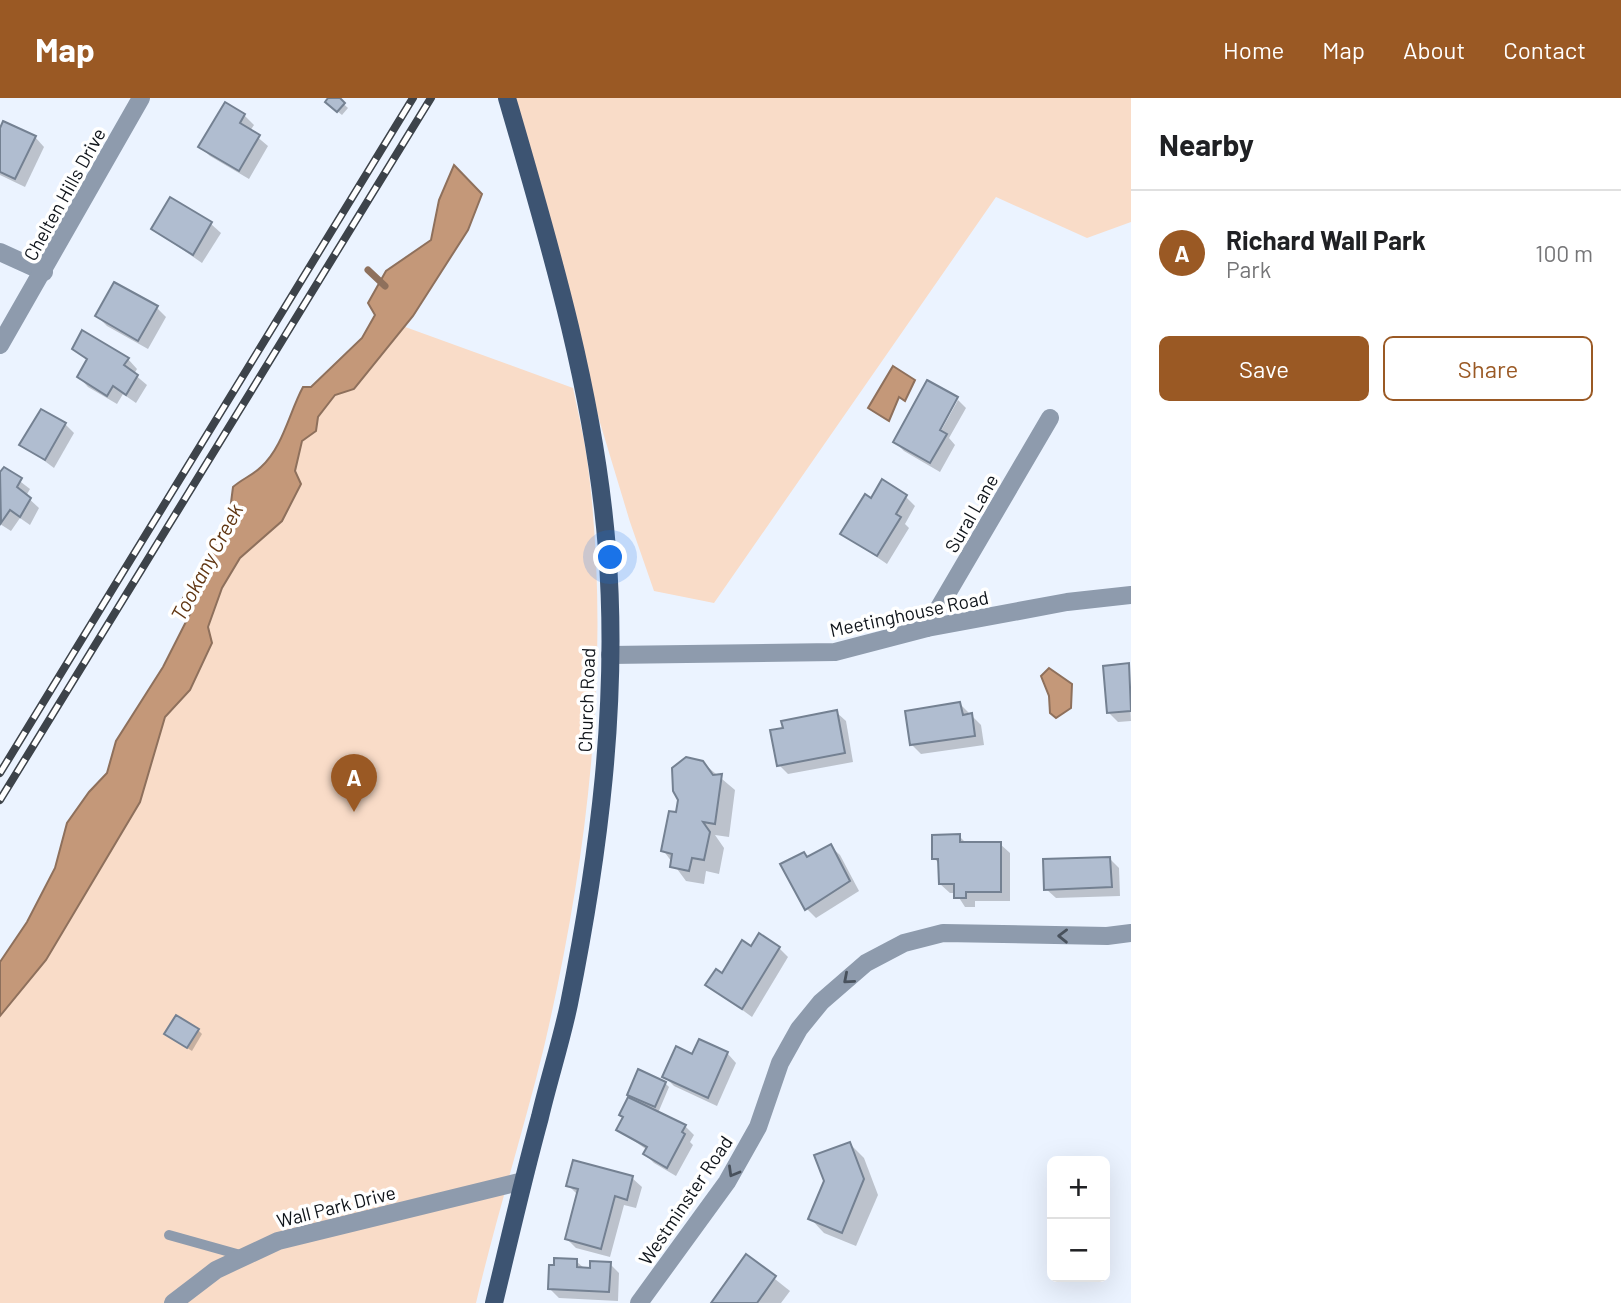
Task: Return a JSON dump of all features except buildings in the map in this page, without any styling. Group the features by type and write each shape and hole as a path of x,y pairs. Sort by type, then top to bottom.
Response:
{"main road":[{"name":"Church Road","path":"494,1303 569,1005 598,829 607,738 610,655 607,551 596,447 545,228 507,98"}],"street":[{"name":"Chelten Hills Drive","path":"0,345 141,98"},
{"path":"0,251 44,272"},
{"name":"Sural Lane","path":"927,628 1049,418"},
{"name":"Meetinghouse Road","path":"610,655 835,652 927,628 1067,602 1131,595"},
{"name":"Westminster Road","path":"639,1303 727,1182 758,1127 780,1063 800,1029 821,1002 866,963 904,943 943,933 1107,936 1131,933"},
{"name":"Wall Park Drive","path":"173,1303 216,1270 278,1241 523,1181"}],"lane":[{"path":"169,1235 245,1256"}],"shaded area":[{"path":"502,98 1131,98 1131,222 1087,238 996,197 714,603 654,591 630,522"},
{"path":"397,324 573,388 587,456 595,539 596,685 584,831 573,904 544,1047 476,1303 0,1303 0,1016 204,614 329,393"}],"water":[{"name":"Tookany Creek","path":"454,165 482,194 468,230 413,316 354,389 335,395 318,417 316,431 302,441 295,471 301,484 282,521 240,558 222,588 208,627 212,643 190,690 165,717 140,802 46,960 0,1016 0,962 27,922 55,868 67,823 89,792 107,773 116,741 163,667 195,604 181,602 196,573 228,526 233,487 269,459 303,387 311,387 362,338 375,315 368,303 386,271 431,240 439,200"},
{"path":"893,366 915,380 905,401 899,397 889,421 868,408"},
{"path":"1049,668 1072,684 1071,708 1056,718 1050,713 1049,696 1041,676"}],"waterway":[{"path":"368,270 385,286"}],"railway":[{"path":"0,773 413,98"},
{"path":"0,800 431,98"}],"place":[{"name":"Richard Wall Park","path":"354,812"}]}
